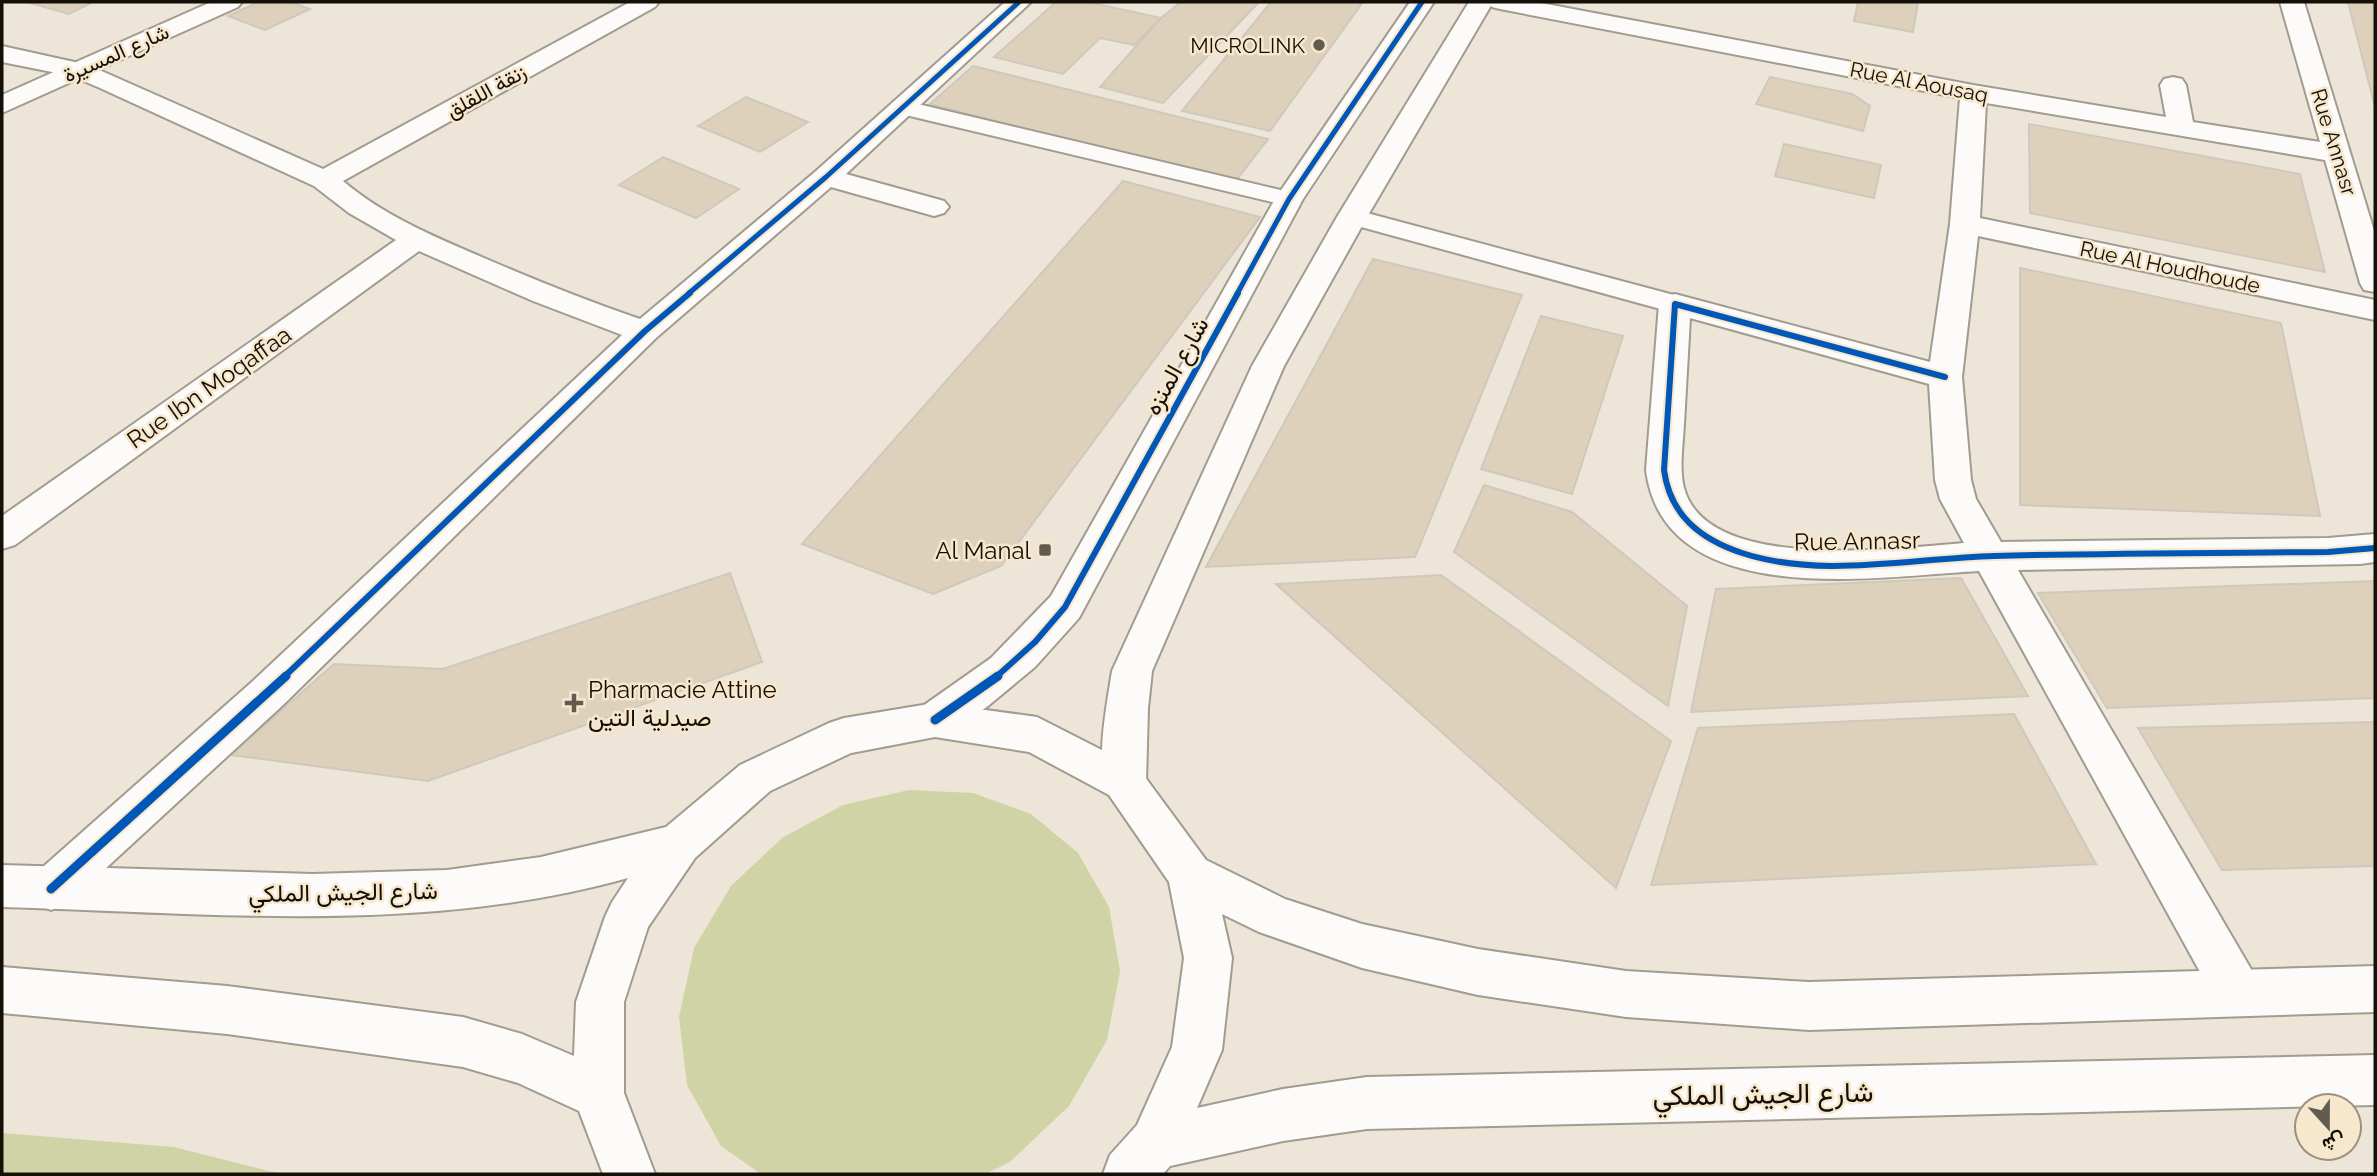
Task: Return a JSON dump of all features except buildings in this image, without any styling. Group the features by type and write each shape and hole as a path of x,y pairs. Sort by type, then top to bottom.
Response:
{"street":[{"name":"شارع المسيرة","path":"2,104 75,58 230,2"},
{"name":"زنقة اللقلق","path":"324,180 647,2"},
{"path":"51,889 268,693 645,331 827,177 1019,2"},
{"name":"شارع المنزه","path":"935,720 986,688 1011,667 1035,644 1065,607 1289,199 1422,2"},
{"path":"1124,782 1127,708 1132,671 1268,366 1352,216 1481,2"},
{"name":"Rue Al Aousaq","path":"1500,2 1973,93 2339,154"},
{"name":"Rue Annasr","path":"2292,2 2375,283"},
{"path":"2,54 37,60 75,58 127,89 324,180 346,197 416,239 585,313 645,331"},
{"name":"شارع المسيرة","path":"2,76 37,60"},
{"path":"2173,85 2180,127"},
{"path":"1973,93 1965,224 1945,377 1958,499 2238,993"},
{"path":"827,177 934,207"},
{"name":"Rue Al Houdhoude","path":"1965,224 2375,310"},
{"name":"Rue Ibn Moqaffaa","path":"2,535 416,239"},
{"path":"1675,304 1945,377"},
{"name":"Rue Annasr","path":"1675,304 1664,478 1670,503 1683,521 1705,536 1758,558 1814,565 1989,556 2375,548"},
{"path":"629,1174 598,1093 600,1002 628,917 679,844 755,778 844,736 935,720 1037,734 1124,782 1190,875 1208,958 1197,1050 1142,1159"},
{"name":"شارع الجيش الملكي","path":"2,886 313,895 447,891 567,872 679,844"},
{"path":"1190,875 1275,917 1362,946 1478,972 1626,994 1809,1006 2375,989"},
{"path":"2,990 227,1010 463,1042 522,1059 598,1093"},
{"name":"شارع الجيش الملكي","path":"1142,1159 1283,1115 1367,1103 2375,1080"}],"lane":[{"path":"901,107 1289,199"},
{"path":"1352,216 1675,304"}],"green space":[{"path":"909,790 973,793 1031,814 1078,853 1109,907 1120,971 1107,1040 1069,1106 1010,1162 985,1174 761,1174 721,1146 687,1085 679,1017 694,948 731,886 782,838 843,805"},
{"path":"2,1133 174,1147 281,1174 2,1174"}],"cycle path":[{"path":"51,889 268,693 645,331 826,177 1019,2"},
{"path":"935,720 1006,670 1065,607 1289,199 1422,2"},
{"path":"1945,377 1675,304 1664,470 1673,504 1695,530 1726,547 1761,558 1816,565 1994,556 2328,552 2375,548"}],"place":[{"name":"MICROLINK","path":"1319,45"},
{"name":"Al Manal","path":"1045,550"},
{"name":"Pharmacie Attine صيدلية التين","path":"574,703"}]}
